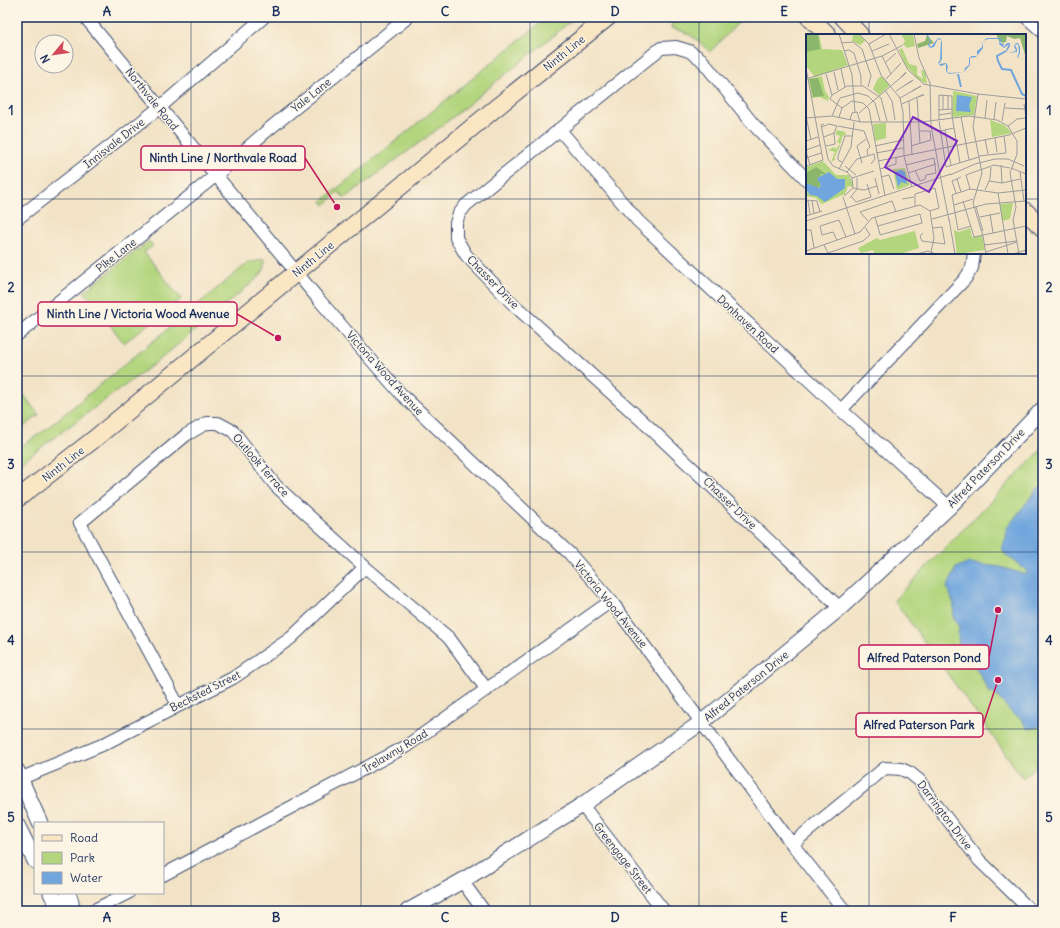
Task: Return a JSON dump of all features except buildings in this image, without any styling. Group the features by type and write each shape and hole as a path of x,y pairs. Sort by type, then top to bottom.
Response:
{"main road":[{"name":"Ninth Line","path":"17,499 93,440 608,17"},
{"path":"809,17 827,34"},
{"path":"843,17 859,34"},
{"path":"1026,211 1043,228"}],"street":[{"name":"Northvale Road","path":"85,17 215,176 297,272"},
{"name":"Innisvale Drive","path":"17,219 159,108 264,17"},
{"name":"Yale Lane","path":"215,176 269,129 408,17"},
{"path":"1026,17 1043,32"},
{"name":"Chasser Drive","path":"806,179 752,124 701,60 689,51 676,47 661,48 466,204 459,214 456,223 456,238 466,255 514,305 649,427 840,608"},
{"name":"Donhaven Road","path":"559,129 638,221 841,410 949,507"},
{"name":"Pike Lane","path":"17,335 215,176"},
{"path":"841,410 965,279 972,268 974,254"},
{"name":"Victoria Wood Avenue","path":"297,272 320,301 401,394 570,554 611,601 792,844 845,911"},
{"name":"Alfred Paterson Drive","path":"408,911 462,881 582,805 702,722 840,608 949,507 1043,409"},
{"name":"Outlook Terrace","path":"178,704 80,523 186,435 208,423 218,423 233,431 276,486 365,567 449,638 487,690"},
{"name":"Becksted Street","path":"18,777 102,745 178,704 233,678 291,638 365,567"},
{"name":"Trelawny Road","path":"164,874 405,747 611,601"},
{"name":"Darrington Drive","path":"792,844 885,768 901,769 910,773 920,781 927,794 979,860 1032,911"},
{"path":"18,777 40,822"},
{"name":"Greengage Street","path":"582,805 664,911"},
{"path":"17,825 34,859"},
{"path":"462,881 484,911"},
{"path":"52,894 61,911"},
{"path":"68,894 72,911"},
{"path":"92,911 126,894"}],"green space":[{"path":"548,17 576,17 443,125 345,198 338,192 325,205 322,201"},
{"path":"674,17 749,17 738,23 710,52 683,31 671,28"},
{"path":"149,241 153,246 144,252 181,299 124,343 84,292"},
{"path":"265,259 265,268 259,277 158,361 17,465 17,449 45,430 248,263"},
{"path":"17,386 39,415 17,432"},
{"path":"1043,448 1043,760 1023,778 894,600"}],"water":[{"path":"1043,486 1043,726 1028,729 1021,718 1014,715 994,693 990,693 978,671 962,650 958,634 959,627 953,617 954,604 947,587 956,568 967,563 1000,567 1027,575 1026,570 1005,554 1002,548 1006,538 1007,528 1038,488"}],"place":[{"name":"Ninth Line / Northvale Road","path":"337,207"},
{"name":"Ninth Line / Victoria Wood Avenue","path":"278,338"},
{"name":"Alfred Paterson Pond","path":"998,610"},
{"name":"Alfred Paterson Park","path":"998,680"}]}
